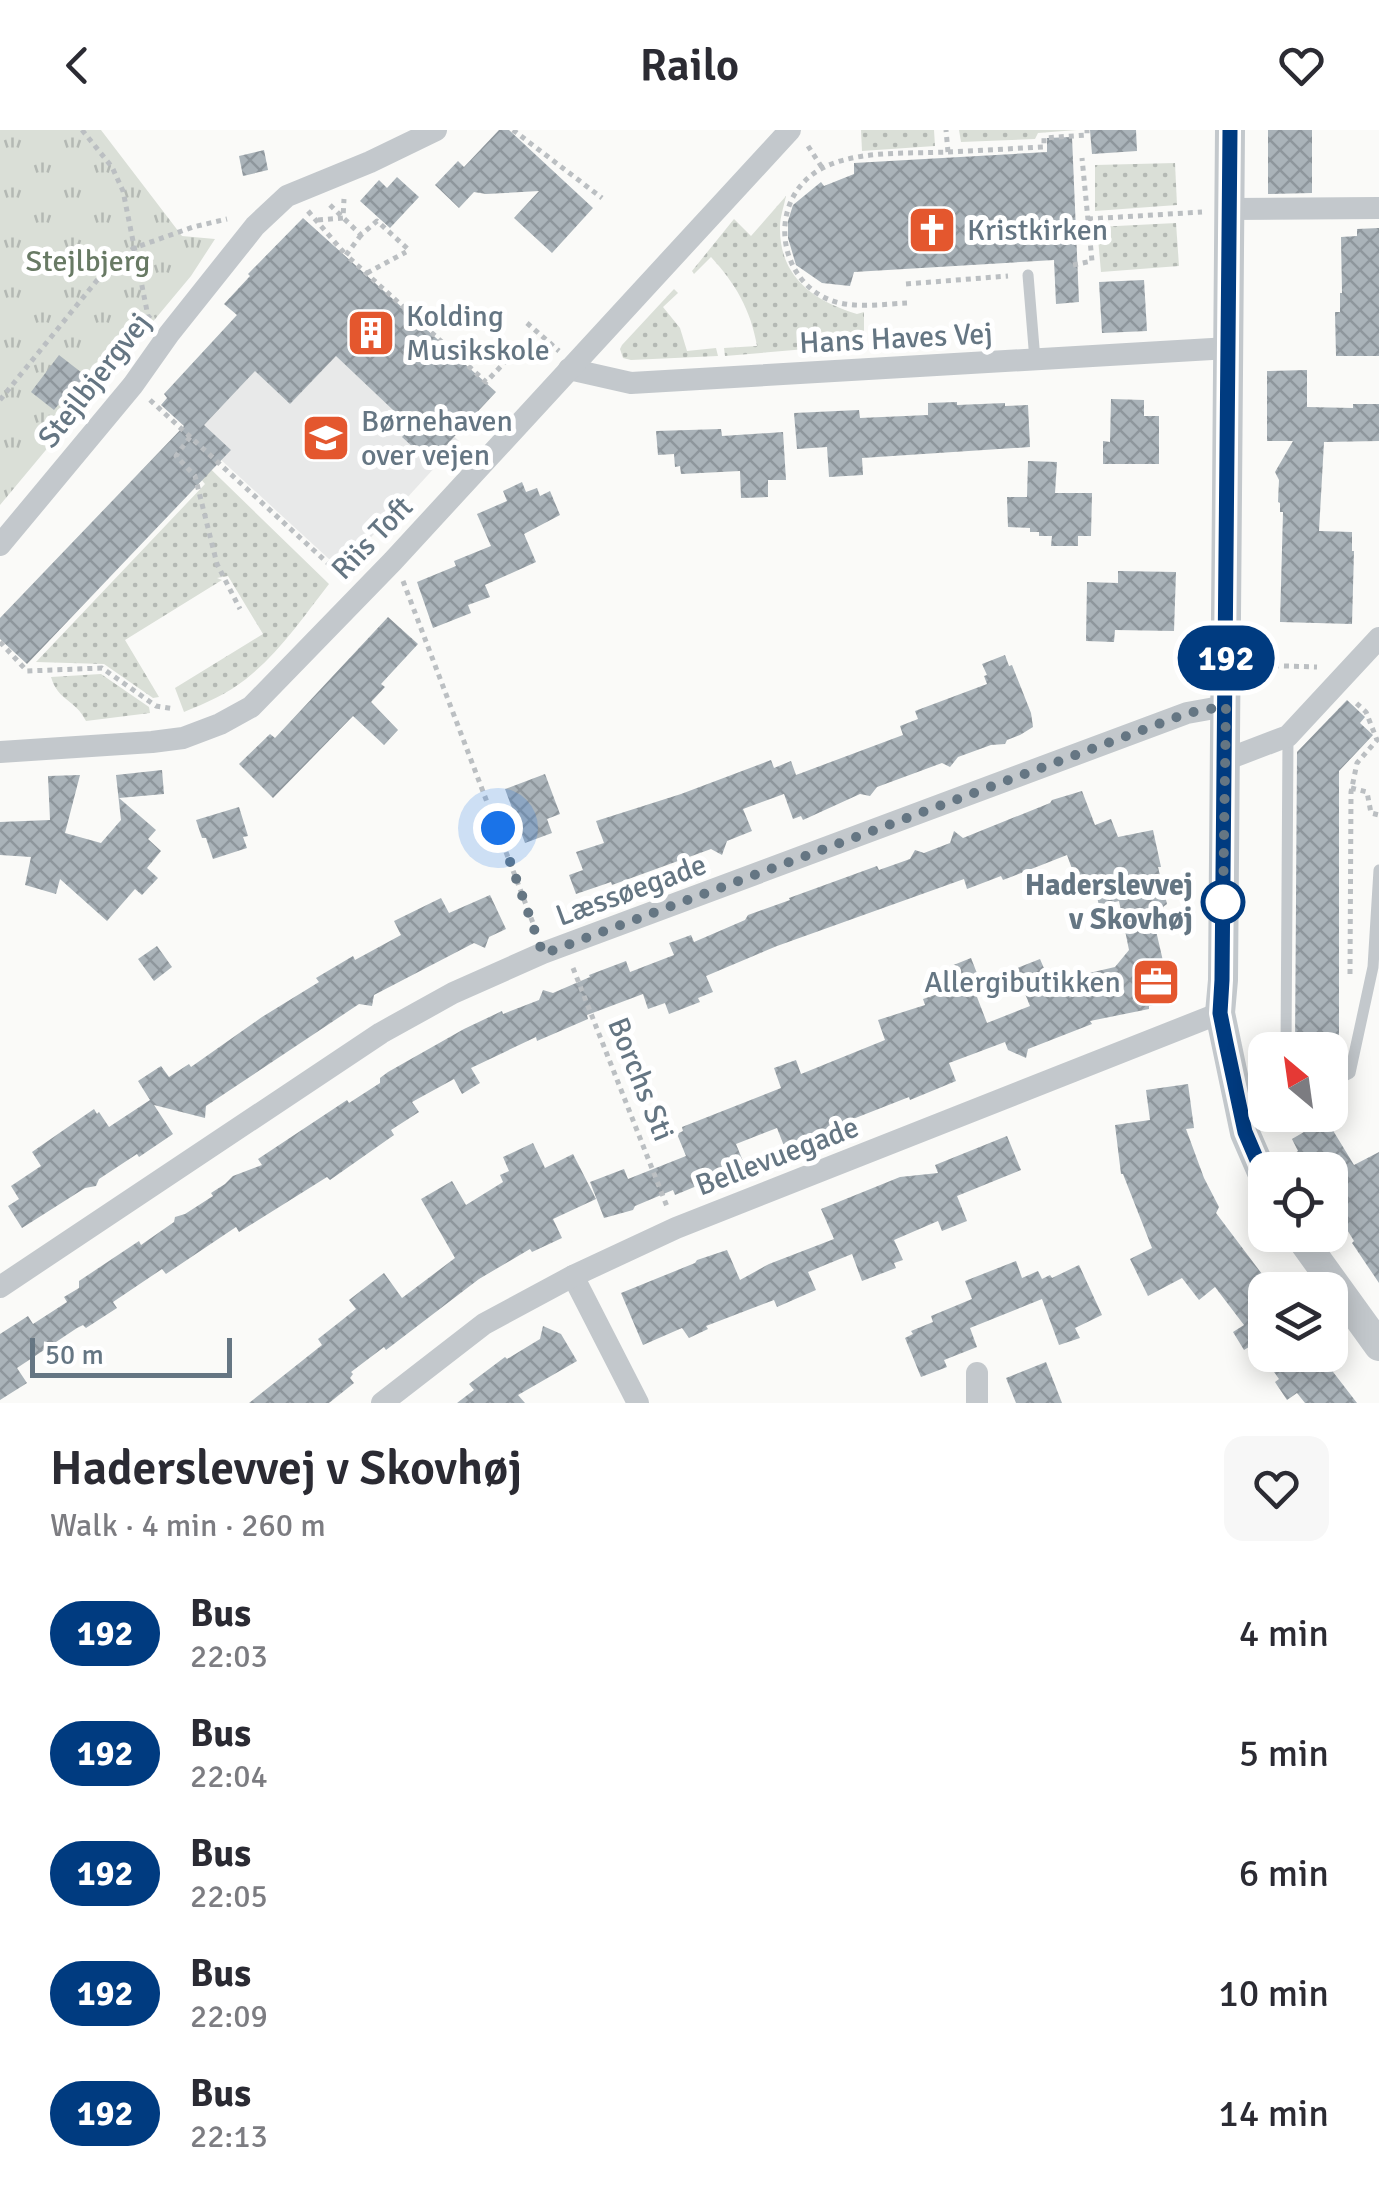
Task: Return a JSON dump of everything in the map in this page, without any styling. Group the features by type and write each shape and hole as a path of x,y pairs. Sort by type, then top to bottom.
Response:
{"street":[{"name":"Stejlbjergvej","path":"0,545 254,226 287,196 436,130"},
{"path":"1230,130 1220,1013 1248,1097"},
{"name":"Riis Toft","path":"0,752 183,738 251,707 393,561 571,366 798,136"},
{"path":"1230,209 1379,208"},
{"name":"Hans Haves Vej","path":"571,366 631,383 1228,348"},
{"path":"1224,760 1288,736 1379,638"},
{"name":"Læssøegade","path":"0,1287 381,1033 453,993 554,950 1188,713 1226,706"},
{"name":"Bellevuegade","path":"382,1403 484,1324 572,1276 676,1228 1220,1013"},
{"path":"1311,1252 1379,1346"},
{"path":"572,1276 638,1403"},
{"path":"977,1373 977,1403"}],"lane":[{"path":"1028,275 1035,360"},
{"path":"1286,1032 1288,736"},
{"path":"1348,1075 1373,967 1379,870"}],"path":[{"path":"82,130 118,179 148,316 169,334"},
{"path":"513,130 602,198"},
{"path":"946,130 948,152"},
{"path":"907,302 832,302 803,282 784,244 785,217 797,189 814,172 850,157 1044,147 1044,138 1087,135 1087,130"},
{"path":"798,136 823,169"},
{"path":"1073,264 1092,262 1082,158"},
{"path":"301,189 361,234"},
{"path":"301,189 316,220 346,255 486,382 505,362"},
{"path":"1088,220 1178,215"},
{"path":"316,220 344,218"},
{"path":"0,399 107,268 134,248 227,219 254,226"},
{"path":"346,255 361,234 378,221 407,251 367,273"},
{"path":"906,284 1028,275"},
{"path":"527,323 571,366"},
{"path":"132,384 360,593"},
{"path":"190,437 176,456 194,476 218,564 240,609"},
{"name":"Borchs Sti","path":"393,561 554,950 676,1228"},
{"path":"0,642 26,670 102,668 156,706 175,710"},
{"path":"1275,665 1342,676 1366,712 1377,740 1357,763 1351,788 1350,982"},
{"path":"1351,788 1367,792 1371,813 1379,815"}],"shaded area":[{"name":"Børnehaven over vejen","path":"311,305 459,441 341,570 194,435"}],"green space":[{"name":"Stejlbjerg","path":"0,130 101,130 182,236 215,239 191,276 0,505"},
{"path":"861,130 934,130 935,146 862,151"},
{"path":"959,130 1077,130 1038,133 1035,139 961,142"},
{"path":"1175,163 1177,205 1095,211 1095,165"},
{"path":"786,196 780,227 786,260 813,294 841,309 864,312 864,344 725,356 724,348 757,346 746,309 735,287 711,257 694,274 692,271 734,219 751,236"},
{"path":"1176,223 1179,266 1101,272 1097,227"},
{"path":"674,289 678,293 663,307 680,328 687,351 716,348 718,356 623,358 622,345"},
{"path":"188,447 329,584 258,669 224,694 184,712 175,688 263,634 228,576 217,578 222,580 125,640 159,697 153,698 104,664 36,662 205,484 182,457"},
{"path":"101,674 149,707 150,713 86,721 58,691 51,677"}],"building":[{"path":"499,130 509,130 593,208 552,253 514,218 539,191 474,192 459,208 435,185 458,161 464,167"},
{"path":"1090,130 1136,130 1137,151 1092,154"},
{"path":"1268,130 1312,130 1312,193 1268,194"},
{"name":"Kristkirken","path":"1072,137 1079,302 1056,304 1054,260 854,272 850,286 822,283 796,265 788,238 793,205 821,182 824,186 854,174 854,163 1047,152 1047,138"},
{"path":"264,150 268,170 243,176 239,156"},
{"path":"397,177 419,197 390,228 360,201 379,180 387,188"},
{"name":"Kolding Musikskole","path":"303,218 496,392 439,453 436,450 427,460 402,437 411,427 336,356 290,404 255,371 204,425 231,450 27,664 0,639 0,618 184,426 161,405 167,398 164,394 237,315 224,304"},
{"path":"1379,228 1379,356 1336,356 1335,312 1340,312 1342,293 1341,237 1357,236 1357,229"},
{"path":"1144,280 1147,331 1102,333 1099,282"},
{"path":"59,355 91,380 76,400 68,393 54,410 31,392"},
{"path":"1307,370 1307,407 1379,404 1379,441 1324,442 1319,531 1352,532 1352,624 1280,622 1283,512 1275,472 1293,441 1267,441 1267,371"},
{"path":"1111,399 1144,400 1144,416 1159,416 1159,464 1103,464 1103,441 1110,442"},
{"path":"928,403 1028,405 1030,447 862,458 863,475 829,477 827,447 797,449 794,413 859,410 860,418 928,415"},
{"path":"721,429 722,436 783,432 786,480 768,480 768,497 741,498 740,471 681,474 680,466 675,467 674,454 658,455 656,431"},
{"path":"1028,461 1057,462 1055,493 1092,493 1091,536 1078,536 1078,546 1051,546 1052,536 1039,536 1030,528 1008,527 1007,497 1027,497"},
{"path":"522,482 526,492 537,488 540,496 550,491 560,515 524,534 536,562 485,585 490,597 468,605 471,613 433,628 417,582 491,546 477,514 507,501 503,491"},
{"path":"1118,571 1176,572 1174,631 1115,630 1114,642 1086,641 1087,582 1118,583"},
{"path":"388,617 418,644 381,684 385,687 371,702 398,730 384,745 353,716 273,798 239,764 270,734 275,738"},
{"path":"1005,655 1031,713 1033,727 1005,744 958,757 950,767 942,763 877,787 870,796 860,794 803,820 801,816 793,819 784,794 743,809 752,831 727,841 722,855 711,849 576,894 569,875 583,870 576,852 604,843 596,821 771,760 774,768 791,761 796,775 903,735 900,726 918,719 915,711 987,684 982,664"},
{"path":"1347,700 1365,717 1360,723 1373,735 1339,771 1339,1032 1295,1032 1297,752"},
{"path":"162,770 164,794 119,798 156,830 148,839 161,851 147,868 158,878 142,895 135,889 107,921 60,879 56,894 25,885 31,857 0,855 0,822 50,820 48,776 80,775 65,833 101,843 121,820 116,775"},
{"path":"545,774 560,814 547,819 552,833 525,843 505,789"},
{"path":"1082,791 1095,825 1111,819 1118,837 1153,830 1167,904 1163,907 1165,919 1154,922 1163,961 1174,966 1167,976 1171,996 1156,999 1158,1004 1090,1021 1092,1024 1028,1049 1026,1058 1008,1050 1005,1042 949,1063 956,1081 784,1146 777,1128 736,1144 745,1166 604,1218 590,1182 624,1169 628,1179 686,1156 677,1134 683,1131 682,1127 781,1088 774,1068 796,1060 801,1074 885,1040 878,1020 925,1005 923,999 938,994 931,974 971,958 980,981 972,984 987,1023 1030,1006 1015,969 1040,959 1052,987 1115,967 1129,950 1119,901 1099,906 1095,887 1080,891 1067,855 1003,880 1001,876 967,889 964,879 777,946 706,976 713,992 698,998 700,1002 669,1014 665,1003 648,1009 643,994 471,1068 480,1083 462,1094 454,1079 412,1102 419,1112 391,1130 394,1135 330,1180 327,1177 239,1232 236,1227 166,1274 162,1269 113,1302 117,1308 86,1328 77,1328 17,1368 27,1383 0,1400 0,1334 28,1316 33,1324 67,1302 64,1297 79,1288 79,1281 213,1196 211,1193 233,1176 262,1165 258,1159 347,1100 349,1103 380,1083 388,1072 464,1029 502,1011 503,1014 539,1000 543,990 553,993 626,961 630,972 674,955 669,943 691,935 694,942 789,898 877,866 879,870 910,859 915,850 924,853 950,843 954,831 963,838"},
{"path":"239,807 248,836 243,837 247,848 213,859 196,820"},
{"path":"490,895 506,929 489,937 485,948 474,943 374,995 372,1006 359,1004 206,1106 205,1118 154,1105 173,1134 99,1179 96,1186 85,1188 22,1228 8,1206 19,1199 11,1186 41,1166 32,1152 94,1109 109,1127 150,1100 138,1081 161,1066 169,1077 189,1064 191,1067 319,982 316,978 401,935 394,921 441,898 449,913"},
{"path":"157,946 172,967 154,981 138,959"},
{"path":"1188,1084 1194,1128 1186,1129 1219,1207 1216,1213 1260,1272 1248,1272 1248,1348 1244,1350 1233,1332 1244,1325 1215,1287 1199,1300 1182,1278 1148,1296 1130,1259 1152,1248 1121,1174 1115,1125 1150,1120 1146,1090"},
{"path":"1304,1132 1334,1132 1346,1152 1296,1152 1292,1139"},
{"path":"1007,1136 1021,1170 957,1196 967,1221 942,1231 938,1221 894,1240 903,1260 894,1263 896,1268 862,1281 852,1254 808,1272 816,1290 777,1307 774,1300 706,1326 708,1329 689,1338 682,1328 643,1345 621,1293 727,1250 740,1280 769,1264 834,1239 821,1209 900,1177 938,1173 935,1165"},
{"path":"533,1143 545,1168 573,1154 596,1199 553,1219 562,1238 532,1252 530,1249 479,1279 351,1372 354,1383 329,1403 249,1403 322,1345 318,1339 356,1309 349,1300 384,1273 402,1298 455,1258 421,1199 452,1181 466,1205 503,1182 500,1175 509,1171 503,1157"},
{"path":"1379,1152 1379,1283 1348,1231 1348,1155 1354,1165"},
{"path":"1016,1261 1022,1278 1038,1271 1042,1279 1050,1275 1052,1278 1079,1265 1102,1315 1075,1328 1080,1338 1059,1345 1042,1299 970,1328 977,1347 944,1360 947,1367 921,1377 905,1338 913,1334 911,1331 933,1322 931,1316 972,1299 965,1281"},
{"path":"543,1326 561,1334 577,1361 518,1395 525,1403 457,1403 474,1390 469,1384 505,1357 540,1339"},
{"path":"1046,1362 1062,1403 1016,1403 1006,1378"},
{"path":"1274,1372 1333,1372 1357,1403 1305,1403 1297,1393 1287,1400 1275,1382 1279,1379"}],"bus line":[{"name":"192","path":"1230,130 1220,1013 1245,1132 1254,1152"}],"place":[{"name":"Kristkirken","path":"932,230"},
{"name":"Kolding Musikskole","path":"371,333"},
{"name":"Børnehaven over vejen","path":"326,438"},
{"name":"Haderslevvej v Skovhøj","path":"1223,902"},
{"name":"Allergibutikken","path":"1156,982"}],"route":[{"path":"498,828 543,954 1188,713 1226,706 1223,906 1223,902"}]}
